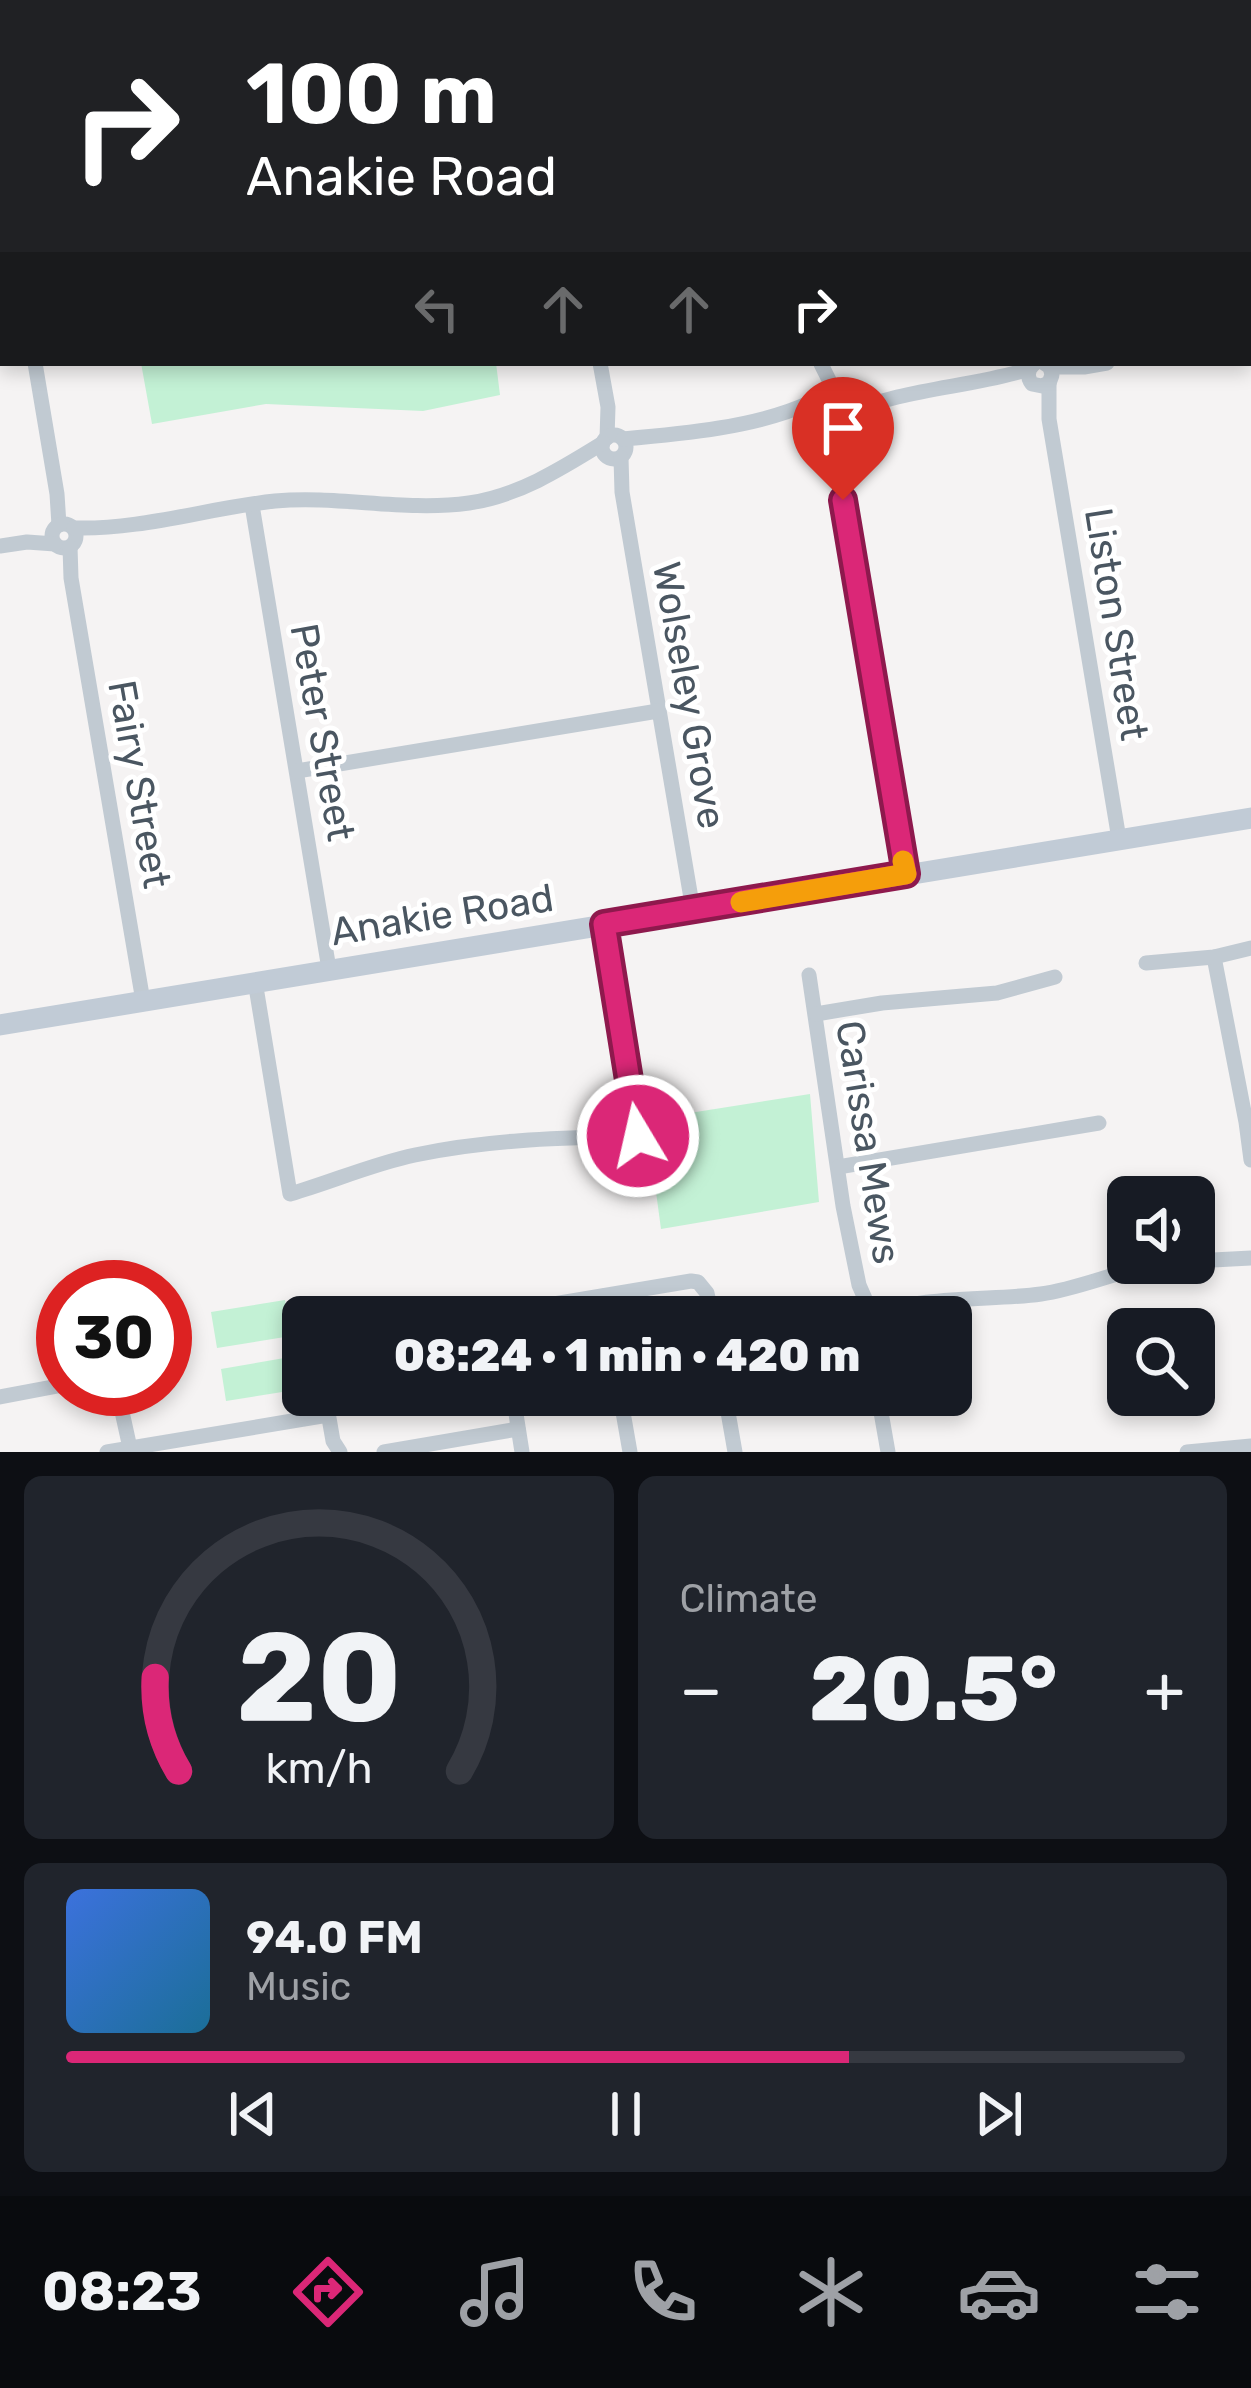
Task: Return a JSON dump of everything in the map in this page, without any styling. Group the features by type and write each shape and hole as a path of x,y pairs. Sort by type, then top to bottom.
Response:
{"main road":[{"name":"Anakie Road","path":"0,1025 1251,818"}],"street":[{"name":"Fairy Street","path":"36,366 143,1001"},
{"name":"Wolseley Grove","path":"601,366 693,910"},
{"path":"821,366 906,874"},
{"path":"0,547 302,500 431,506 470,503 532,485 572,462 663,436 1040,370 1090,366"},
{"name":"Liston Street","path":"1040,370 1119,839"},
{"name":"Peter Street","path":"252,506 329,969"},
{"path":"297,771 658,711"},
{"path":"255,981 290,1194 411,1156 450,1149 544,1137 638,1136 604,924"},
{"path":"1146,963 1214,957 1251,948"},
{"path":"1214,957 1251,1160"},
{"name":"Carissa Mews","path":"809,975 843,1206 864,1296"},
{"path":"816,1015 882,1003 997,993 1055,977"},
{"path":"838,1167 1099,1123"},
{"path":"1215,1260 1251,1258"},
{"path":"972,1300 1047,1294 1107,1279"},
{"path":"604,1296 698,1282 708,1296"},
{"path":"0,1396 36,1390"},
{"path":"123,1416 130,1448"},
{"path":"107,1452 322,1416"},
{"path":"328,1416 340,1452"},
{"path":"516,1416 522,1452"},
{"path":"623,1416 629,1452"},
{"path":"729,1416 735,1452"},
{"path":"882,1416 888,1452"},
{"path":"383,1452 518,1429"},
{"path":"1187,1452 1251,1446"}],"green space":[{"path":"142,366 496,366 500,395 423,411 266,404 152,424"},
{"path":"810,1094 819,1202 661,1229 651,1155 663,1146 658,1118"},
{"path":"282,1300 282,1337 217,1348 211,1312"},
{"path":"282,1358 282,1392 226,1401 221,1369"}],"slow traffic":[{"path":"741,902 906,874 903,861"}],"route":[{"path":"638,1136 604,924 906,874 843,500"}]}
